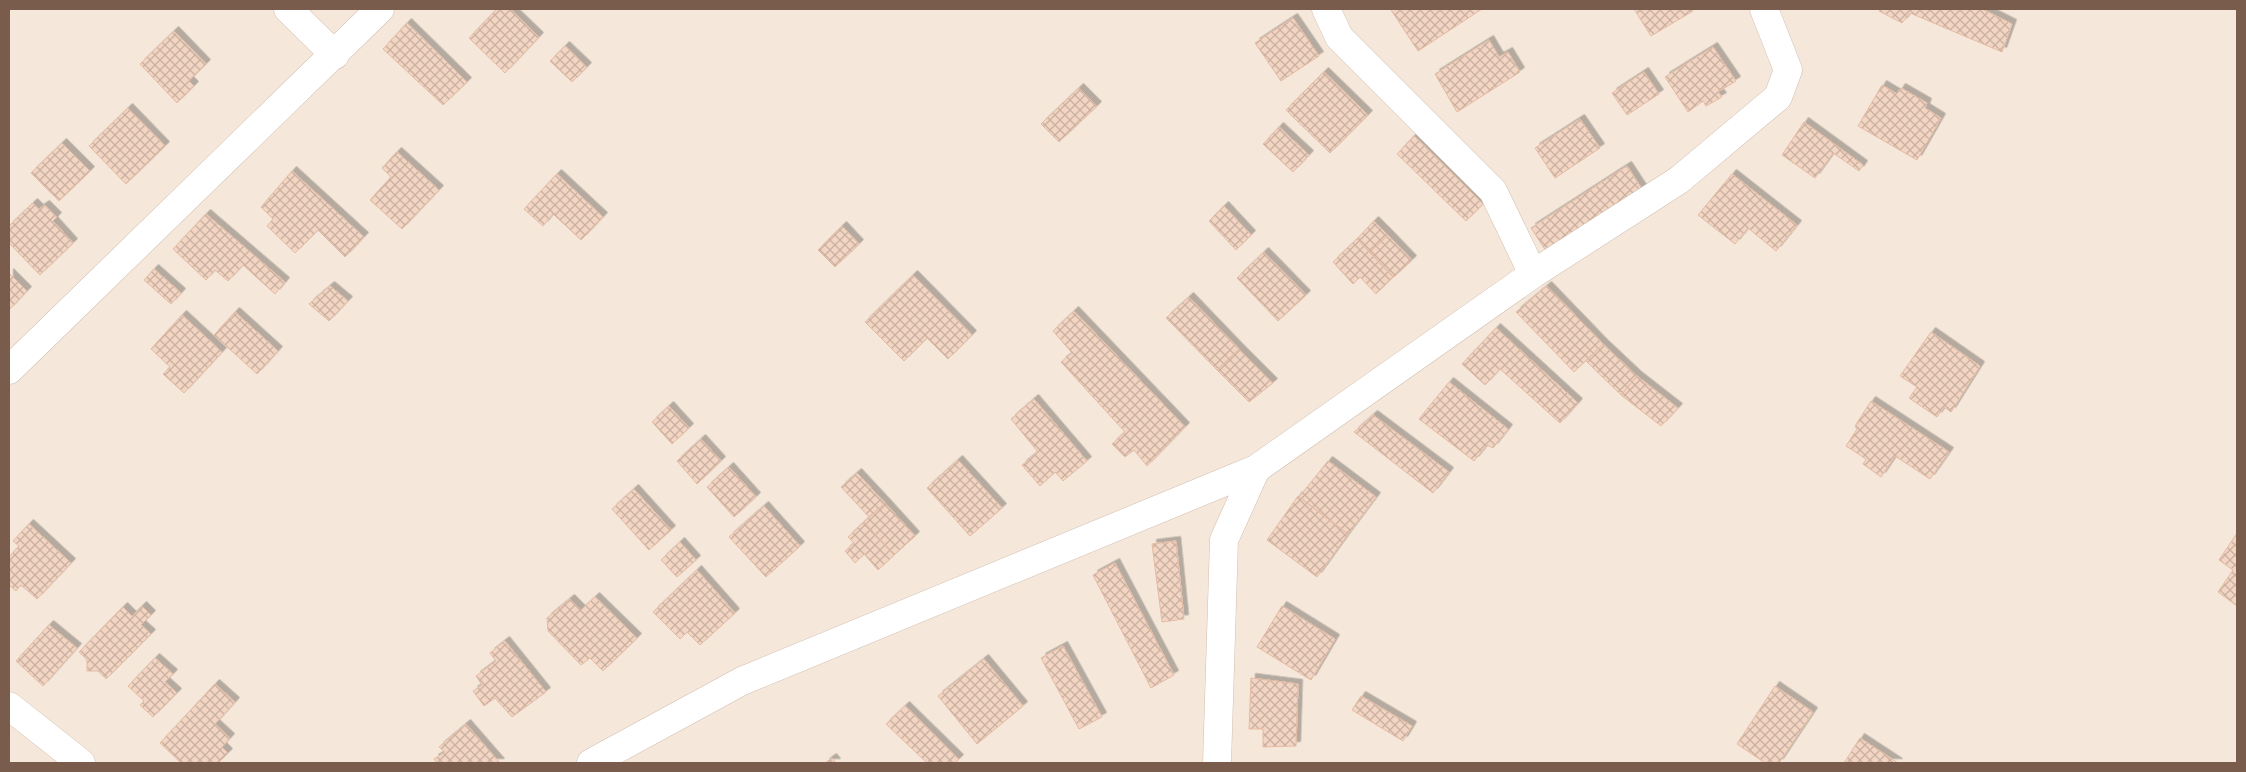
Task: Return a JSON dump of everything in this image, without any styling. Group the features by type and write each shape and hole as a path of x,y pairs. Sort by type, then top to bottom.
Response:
{"street":[{"path":"288,9 335,54"},
{"path":"9,370 380,9"},
{"path":"1326,9 1339,37 1493,191 1533,274"},
{"path":"591,763 742,681 1256,469 1533,274 1679,180 1778,97 1788,70 1764,9"},
{"path":"1217,763 1224,540 1256,469"},
{"path":"9,707 81,763"}],"shaded area":[{"path":"9,9 2237,9 2237,763 9,763"}],"building":[{"path":"497,9 510,9 539,37 505,73 469,38"},
{"path":"1482,9 1418,51 1391,10"},
{"path":"1634,9 1692,9 1693,11 1651,36"},
{"path":"1881,9 1982,9 2012,24 2002,52 1910,13 1902,23 1879,11"},
{"path":"1293,18 1319,56 1281,81 1255,43"},
{"path":"407,23 467,82 443,105 383,49"},
{"path":"174,31 206,64 189,81 194,86 177,103 140,64"},
{"path":"1489,40 1499,57 1508,52 1520,72 1457,112 1435,74"},
{"path":"565,46 587,67 572,82 550,61"},
{"path":"1713,47 1736,81 1718,92 1722,97 1706,106 1703,101 1688,112 1665,77"},
{"path":"1324,72 1368,115 1330,153 1286,110"},
{"path":"1644,72 1659,94 1627,115 1612,93"},
{"path":"1882,85 1897,94 1901,88 1927,103 1925,108 1941,118 1917,160 1858,126"},
{"path":"1079,88 1097,106 1059,142 1041,124"},
{"path":"128,108 165,146 126,184 89,146"},
{"path":"1580,119 1600,148 1555,178 1535,148"},
{"path":"1804,122 1863,165 1859,171 1833,153 1815,178 1782,155"},
{"path":"1279,127 1309,155 1293,172 1263,144"},
{"path":"1414,136 1483,204 1466,221 1397,154"},
{"path":"62,143 90,171 59,201 31,173"},
{"path":"397,152 439,190 402,229 370,200 391,177 382,168"},
{"path":"1627,166 1642,189 1546,251 1531,228"},
{"path":"292,171 364,237 345,257 318,230 295,253 267,226 273,219 261,207"},
{"path":"557,174 603,217 581,240 553,214 543,226 524,209"},
{"path":"1732,174 1797,225 1776,251 1748,228 1735,244 1698,215"},
{"path":"33,203 39,209 45,205 57,217 53,221 73,243 40,275 9,243 9,226"},
{"path":"1224,206 1251,235 1236,250 1209,221"},
{"path":"206,214 285,282 275,294 243,265 228,281 215,270 206,280 173,249"},
{"path":"1374,221 1388,235 1370,252 1357,239"},
{"path":"842,226 859,244 835,267 818,250"},
{"path":"1388,235 1412,260 1394,277 1370,252"},
{"path":"1357,239 1393,277 1376,294 1360,277 1353,284 1333,262"},
{"path":"1264,252 1306,295 1278,321 1237,278"},
{"path":"154,269 181,293 171,304 144,280"},
{"path":"9,273 27,291 9,310"},
{"path":"913,275 972,335 948,359 927,338 904,361 865,322"},
{"path":"330,286 348,301 329,321 309,304"},
{"path":"1547,286 1603,344 1574,372 1516,312"},
{"path":"1189,297 1239,349 1217,370 1166,318"},
{"path":"1074,311 1185,427 1147,466 1134,450 1125,457 1112,444 1125,432 1061,362 1072,353 1053,331"},
{"path":"235,312 278,351 257,374 214,335"},
{"path":"182,315 222,352 184,393 163,374 170,367 151,349"},
{"path":"1496,328 1578,403 1560,423 1500,369 1485,385 1462,364"},
{"path":"1931,332 1980,366 1951,412 1944,407 1937,417 1909,398 1917,387 1900,376"},
{"path":"1603,344 1637,376 1621,395 1586,361"},
{"path":"1239,349 1273,383 1249,402 1217,370"},
{"path":"1637,376 1678,408 1661,426 1621,395"},
{"path":"1449,382 1508,429 1493,448 1487,445 1474,461 1419,419"},
{"path":"1034,399 1087,461 1063,481 1055,472 1040,486 1022,465 1038,452 1011,419"},
{"path":"1871,401 1949,452 1930,479 1895,456 1881,477 1863,464 1866,459 1846,446 1857,429 1855,426"},
{"path":"669,406 689,428 672,444 652,422"},
{"path":"1373,415 1449,472 1433,493 1354,432"},
{"path":"701,439 721,461 697,484 677,461"},
{"path":"958,460 1002,508 970,536 927,488"},
{"path":"1328,461 1376,497 1348,534 1299,497"},
{"path":"729,467 756,497 734,517 707,487"},
{"path":"857,473 885,503 869,517 841,487"},
{"path":"634,489 671,530 649,550 612,509"},
{"path":"1298,496 1348,534 1317,577 1267,540"},
{"path":"885,503 915,536 894,555 864,522"},
{"path":"764,506 800,546 766,577 729,537"},
{"path":"864,522 894,555 878,570 864,554 855,563 845,551 854,543 848,537"},
{"path":"29,524 71,563 37,599 21,585 16,591 9,585 9,557 19,546 13,541"},
{"path":"2237,533 2237,606 2218,592 2233,570 2219,560"},
{"path":"1176,541 1184,619 1162,622 1152,544"},
{"path":"680,542 696,560 677,577 661,560"},
{"path":"1115,563 1174,675 1151,688 1093,575"},
{"path":"697,570 735,613 700,645 687,632 680,639 653,612"},
{"path":"595,597 637,638 603,671 590,658 581,665 548,631 547,618 570,599 581,610"},
{"path":"142,606 151,615 141,625 151,634 106,679 98,671 87,671 87,660 79,652 123,607 132,616"},
{"path":"1282,606 1335,639 1311,680 1257,647"},
{"path":"49,625 77,648 43,686 16,661"},
{"path":"505,641 546,692 512,717 495,698 484,706 473,691 482,685 476,676 496,661 490,653"},
{"path":"1063,646 1102,717 1079,729 1041,658"},
{"path":"155,658 173,674 165,682 177,693 153,717 140,705 144,701 128,686"},
{"path":"984,659 1023,706 977,744 938,696"},
{"path":"1251,678 1298,684 1296,746 1263,747 1263,729 1249,729"},
{"path":"215,684 235,702 215,724 230,738 222,747 228,753 218,763 181,763 160,743"},
{"path":"1775,686 1813,712 1779,763 1765,763 1737,744"},
{"path":"1361,696 1412,726 1403,741 1352,710"},
{"path":"905,706 959,759 955,763 927,763 886,724"},
{"path":"466,724 500,763 437,763 434,759 445,752 439,747"},
{"path":"1860,738 1898,763 1844,763"},
{"path":"832,758 836,763 825,763"}]}
